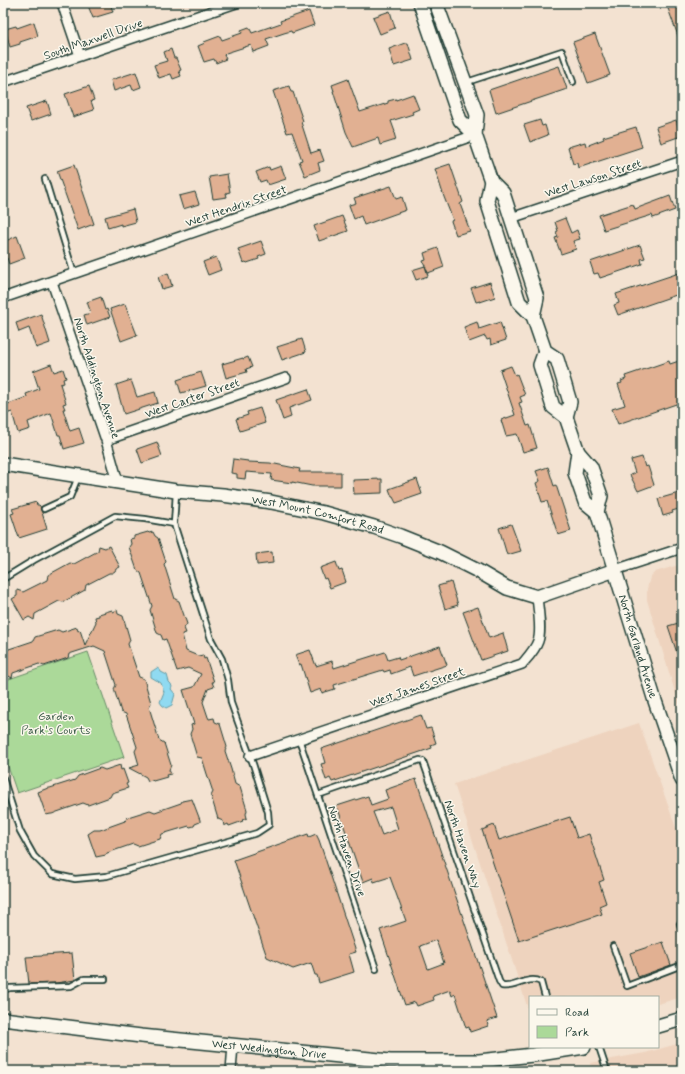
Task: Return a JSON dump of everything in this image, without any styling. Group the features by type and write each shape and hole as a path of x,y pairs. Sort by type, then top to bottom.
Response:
{"main road":[{"name":"North Garland Avenue","path":"420,3 460,120 475,135"},
{"name":"North Garland Avenue","path":"436,3 477,115 475,135 491,181 503,193 537,298 533,316"},
{"name":"North Garland Avenue","path":"491,181 487,201 520,302 533,316 545,351 557,359 570,402 566,418"},
{"name":"North Garland Avenue","path":"545,351 540,365 553,407 566,418 578,452 591,466 601,496 597,512 654,698 682,780"},
{"name":"West Mount Comfort Road","path":"3,464 176,491 224,495 271,502 324,513 400,536 440,552 478,571 507,588 537,596"},
{"path":"537,596 615,570"},
{"name":"West Wedington Drive","path":"3,1019 233,1045 390,1060 481,1066 559,1049 572,1048"},
{"path":"659,1026 682,1019"}],"street":[{"path":"62,3 80,56"},
{"name":"South Maxwell Drive","path":"3,82 236,3"},
{"name":"West Hendrix Street","path":"3,298 475,135"},
{"name":"West Lawson Street","path":"512,218 682,161"},
{"name":"North Addington Avenue","path":"52,282 106,440 118,482"},
{"name":"West Carter Street","path":"106,440 286,378"},
{"path":"615,570 682,548"},
{"name":"West James Street","path":"250,756 522,664 530,655 538,640 539,616 537,596"},
{"path":"232,1071 233,1045"}],"lane":[{"path":"466,82 562,51 573,82"},
{"path":"45,179 74,274"},
{"path":"44,509 70,496 79,476"},
{"path":"3,778 20,831 34,856 52,874 75,879 106,876 257,833 269,825 268,812 231,703 228,680 222,659 211,639 174,524 176,491"},
{"path":"3,579 34,560 115,516 174,524"},
{"name":"North Haven Drive","path":"299,739 376,969"},
{"name":"North Haven Way","path":"318,795 420,760 423,761 502,986 508,987 530,980 536,980 540,982 545,996"},
{"path":"680,924 682,931"},
{"path":"613,946 627,986 682,965"},
{"path":"3,990 10,988 70,986 84,979 105,980"},
{"path":"599,1048 607,1071"}],"path":[{"path":"678,872 682,874"}],"shaded area":[{"path":"682,564 682,715 647,600 647,589 650,577 655,572"},
{"path":"639,723 682,845 682,997 659,1004 659,996 529,996 529,1012 454,784"},
{"path":"682,1044 682,1071 592,1071 590,1063 645,1053"}],"green space":[{"name":"Garden Park's Courts","path":"88,652 124,757 17,793 3,752 3,681"}],"water":[{"path":"157,668 167,675 172,687 171,689 175,694 172,705 166,708 160,702 164,692 161,683 151,677 151,672"}],"building":[{"path":"87,3 110,3 113,12 93,18"},
{"path":"666,3 682,3 681,44"},
{"path":"309,11 314,25 292,33 291,31 266,39 269,46 253,52 251,45 226,53 224,55 226,59 216,63 214,59 204,62 198,46 205,43 204,42 220,36 222,40 242,33 241,30 249,27 252,33"},
{"path":"390,11 395,28 380,34 373,17"},
{"path":"34,22 38,36 10,47 5,29 16,26 17,28"},
{"path":"595,34 610,75 588,83 573,42"},
{"path":"408,43 413,60 394,66 389,49"},
{"path":"171,49 181,70 179,71 181,76 173,79 171,74 159,78 154,65 167,61 164,52"},
{"path":"559,66 567,89 496,113 489,90"},
{"path":"136,72 141,87 133,90 131,85 114,91 111,80"},
{"path":"348,79 360,112 388,103 388,101 413,94 419,109 412,112 413,114 391,121 396,140 380,145 378,138 353,147 346,132 332,85"},
{"path":"89,86 94,100 91,101 94,110 73,117 65,94"},
{"path":"289,86 291,92 293,92 303,121 301,122 311,153 320,150 324,161 318,163 320,170 305,176 299,161 302,160 292,132 287,133 273,91"},
{"path":"47,101 51,114 31,121 26,108"},
{"path":"540,120 542,126 545,125 548,135 530,142 524,125"},
{"path":"676,120 681,136 661,143 656,127"},
{"path":"636,127 642,147 578,168 577,163 573,164 568,147 585,142 586,146 604,139 603,137"},
{"path":"450,164 463,202 460,204 470,231 456,235 451,221 453,220 435,169"},
{"path":"74,165 94,224 78,230 57,171"},
{"path":"281,166 286,179 268,185 266,180 260,182 256,172 269,167 270,170"},
{"path":"227,174 230,192 226,193 227,197 213,199 209,177"},
{"path":"391,186 396,199 402,197 406,210 364,225 361,216 354,219 349,205 356,203 354,198"},
{"path":"195,192 199,204 183,209 179,196"},
{"path":"670,196 675,210 653,218 652,215 604,230 599,215 633,204 635,209"},
{"path":"133,209 136,222 108,228 105,217"},
{"path":"342,216 348,231 319,241 314,226"},
{"path":"565,218 571,233 577,230 580,239 573,241 576,249 561,254 555,238 558,237 556,232 558,231 555,222"},
{"path":"17,236 25,258 9,264 7,258 3,260 3,242"},
{"path":"261,241 266,254 258,257 259,259 243,263 238,249"},
{"path":"640,245 645,258 641,259 642,264 600,278 598,273 594,274 590,262"},
{"path":"438,248 444,267 428,273 423,261 426,260 424,253"},
{"path":"216,257 221,270 208,275 203,262"},
{"path":"425,266 428,276 416,280 412,270"},
{"path":"682,272 682,293 618,315 614,305 619,303 616,294"},
{"path":"168,273 172,286 162,289 158,277"},
{"path":"490,282 495,297 476,302 471,288"},
{"path":"101,297 105,310 107,309 110,317 87,325 84,315 91,313 87,302"},
{"path":"125,304 137,335 121,341 110,309"},
{"path":"41,314 50,343 36,348 29,328 19,332 16,323"},
{"path":"477,322 479,329 500,322 506,340 491,345 490,339 487,340 485,336 469,342 464,327"},
{"path":"302,339 306,352 282,360 277,347"},
{"path":"248,357 252,367 246,369 247,372 226,378 222,364"},
{"path":"682,360 682,402 618,424 612,409 625,405 618,384 622,383 621,381 626,379 625,376 669,361 670,364"},
{"path":"51,364 54,372 63,369 66,378 63,379 64,383 60,384 66,403 63,404 65,409 63,409 70,431 79,428 84,443 64,449 51,413 28,422 30,429 18,433 12,412 3,415 3,406 27,397 26,394 39,389 33,371"},
{"path":"511,366 515,375 517,374 525,395 520,397 522,402 519,403 527,426 530,425 537,448 523,452 517,434 506,436 501,420 515,415 500,370"},
{"path":"201,372 206,386 181,393 177,380"},
{"path":"131,380 137,397 155,392 158,403 124,414 116,385"},
{"path":"308,389 312,400 289,408 291,417 283,420 276,400"},
{"path":"260,408 265,423 240,431 236,419 248,415 247,412"},
{"path":"157,442 162,456 142,463 137,449"},
{"path":"642,457 645,467 648,466 654,485 638,491 630,475 635,473 631,460"},
{"path":"233,459 248,462 270,463 300,469 299,472 341,472 341,486 312,486 271,480 272,474 246,472 245,479 237,478 237,474 231,473"},
{"path":"548,467 554,486 556,485 571,531 558,535 547,501 542,502 536,483 540,481 536,471"},
{"path":"382,479 382,493 354,494 353,480"},
{"path":"417,479 422,494 396,503 389,489"},
{"path":"682,492 682,508 663,516 658,499"},
{"path":"36,502 37,505 40,506 47,529 19,538 11,514 14,513 12,509"},
{"path":"511,524 521,551 507,555 499,528"},
{"path":"153,532 158,538 166,562 164,564 175,599 179,601 187,624 184,628 186,633 182,634 186,651 198,656 203,655 204,659 206,658 214,682 212,682 214,687 208,689 203,702 209,719 214,718 215,722 220,724 227,747 225,751 235,784 240,787 247,810 247,818 229,826 228,824 224,826 223,821 218,819 211,796 213,792 202,758 197,757 190,734 192,729 191,725 194,724 183,690 194,687 201,674 188,668 177,671 166,639 163,640 161,635 157,633 150,610 152,606 141,573 137,570 129,547 131,544 130,539 134,538 134,536"},
{"path":"99,546 105,548 109,546 120,567 112,573 109,573 86,585 85,590 63,602 59,601 35,614 34,620 29,617 24,620 12,599 17,596 17,590 23,592 47,580 48,575 70,563 74,564 98,551"},
{"path":"272,552 273,563 257,565 256,554"},
{"path":"336,562 339,571 342,570 346,582 330,588 326,578 324,579 320,568"},
{"path":"451,582 458,605 445,609 438,586"},
{"path":"478,607 489,638 503,633 508,651 481,660 463,612"},
{"path":"112,610 113,612 117,610 118,614 123,616 130,640 128,644 139,677 144,679 151,703 149,707 159,740 164,743 171,765 169,770 171,774 166,775 167,777 153,781 148,781 146,777 129,768 139,765 135,751 137,747 126,714 121,712 114,689 116,685 105,651 94,646 69,654 68,658 44,666 39,664 13,673 12,678 7,675 3,676 3,651 33,641 35,637 58,630 62,632 77,627 78,631 80,630 85,645 96,622 95,617 99,616 99,614"},
{"path":"682,622 682,662 680,662 668,626"},
{"path":"440,646 447,665 413,676 410,667 391,674 390,670 384,672 383,670 334,685 335,689 322,693 321,689 310,693 301,664 299,665 295,655 310,650 316,666 332,661 334,668 385,652 388,660 398,657 399,660"},
{"path":"421,715 426,729 431,728 436,743 431,745 432,748 332,782 330,778 326,780 321,764 325,763 321,749"},
{"path":"120,765 128,783 126,784 128,788 112,793 110,797 88,805 83,803 46,815 38,792 75,780 78,776 100,768 105,770"},
{"path":"416,779 497,1018 487,1021 488,1026 470,1032 469,1027 466,1028 455,994 452,996 450,990 433,996 434,1000 417,1006 415,1002 405,1005 380,930 406,921 390,877 374,882 373,878 363,882 337,806 368,796 371,805 388,799 385,790","holes":["391,807 398,829 382,835 373,812","436,940 444,963 428,969 420,946"]},
{"path":"192,799 200,820 200,822 194,826 189,826 162,834 160,839 138,846 133,844 107,853 106,855 96,857 88,834 94,830 100,830 125,821 128,817 150,810 155,812 181,803 182,801"},
{"path":"570,817 577,838 589,834 604,880 599,882 606,903 599,906 602,914 519,941 482,830 494,825 499,840"},
{"path":"308,834 309,837 316,834 319,840 356,952 349,954 354,972 319,983 311,963 293,969 267,957 234,860"},
{"path":"663,942 671,965 638,977 630,953"},
{"path":"72,953 75,980 56,983 29,984 26,957"}]}
